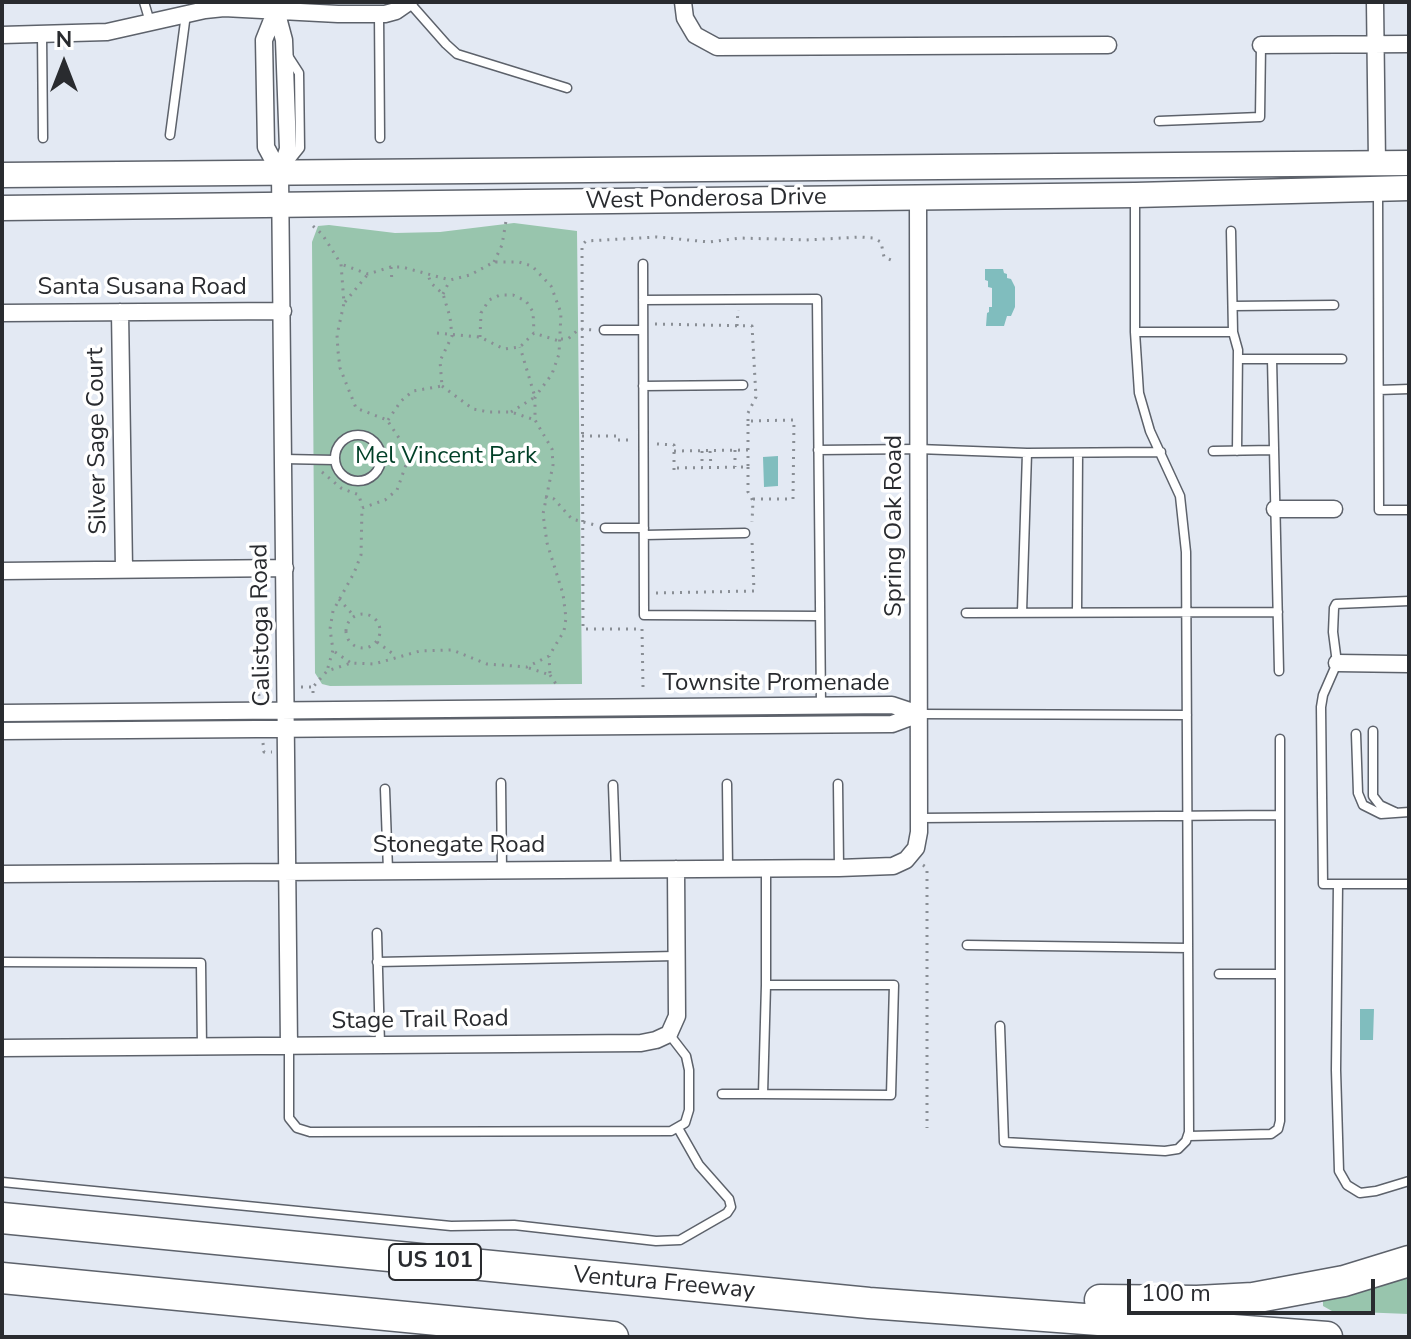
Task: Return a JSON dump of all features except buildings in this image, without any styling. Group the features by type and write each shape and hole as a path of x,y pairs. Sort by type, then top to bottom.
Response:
{"highway":[{"name":"Ventura Freeway","path":"2,1218 869,1303 1327,1337"},
{"path":"869,1303 1253,1298 1344,1281 1409,1261"},
{"name":"US 101","path":"2,1278 613,1337"}],"main road":[{"path":"1377,163 1378,189"},
{"name":"West Ponderosa Drive","path":"2,175 1409,163"},
{"path":"918,169 918,198"},
{"name":"West Ponderosa Drive","path":"2,208 1135,195 1409,188"}],"street":[{"path":"2,35 107,32 224,8 379,14 396,11 409,2"},
{"path":"683,2 685,18 695,35 709,45 726,48 1108,45"},
{"path":"1375,2 1377,163"},
{"path":"276,10 284,40 288,149 280,173"},
{"path":"276,10 264,40 266,147 280,173"},
{"path":"1261,45 1409,44"},
{"name":"Calistoga Road","path":"280,173 289,1046"},
{"name":"Spring Oak Road","path":"912,854 918,840 919,818 918,198"},
{"name":"Santa Susana Road","path":"2,313 283,311"},
{"name":"Silver Sage Court","path":"120,312 124,569"},
{"path":"1275,509 1334,509"},
{"path":"2,571 285,568"},
{"path":"1337,663 1409,664"},
{"name":"Townsite Promenade","path":"2,731 288,719 821,706 892,705 919,714"},
{"name":"Townsite Promenade","path":"2,713 288,719 892,724 919,714"},
{"name":"Stonegate Road","path":"2,874 839,868 893,866 912,854"},
{"path":"669,1034 677,1016 676,869"},
{"name":"Stage Trail Road","path":"2,1048 641,1043 669,1034"}],"lane":[{"path":"144,2 150,23"},
{"path":"409,2 457,54 567,88"},
{"path":"170,135 186,14"},
{"path":"379,14 380,138"},
{"path":"42,34 43,138"},
{"path":"1159,121 1260,117 1261,45"},
{"path":"1378,189 1379,510 1409,510"},
{"path":"1000,1026 1004,1142 1172,1151 1189,1136 1183,511 1174,479 1142,409 1135,332 1135,195"},
{"path":"1231,231 1233,332 1238,359 1237,451"},
{"path":"643,264 644,615 819,616"},
{"path":"643,300 817,299 821,706"},
{"path":"1233,306 1334,305"},
{"path":"604,330 643,330"},
{"path":"1135,332 1233,332"},
{"path":"1238,359 1342,359"},
{"path":"1272,359 1279,671"},
{"path":"643,386 743,385"},
{"path":"1379,390 1409,389"},
{"path":"358,436 377,445 381,460 375,474 354,481 341,474 335,460 339,446 350,437 358,436"},
{"path":"818,450 1161,452"},
{"path":"1213,451 1274,450"},
{"path":"1022,612 1027,453"},
{"path":"1077,612 1078,453"},
{"path":"284,459 335,460"},
{"path":"605,528 644,532 748,532"},
{"path":"1409,601 1336,604 1333,632 1337,663 1323,695 1321,739 1323,884 1409,884"},
{"path":"966,613 1278,612"},
{"path":"919,714 1187,715"},
{"path":"1373,731 1373,796 1380,805 1396,812"},
{"path":"1356,734 1360,799 1374,812 1409,812"},
{"path":"1189,1136 1271,1134 1278,1129 1280,1121 1280,739"},
{"path":"501,783 502,870"},
{"path":"727,784 728,869"},
{"path":"838,784 839,868"},
{"path":"613,785 616,869"},
{"path":"385,789 388,870"},
{"path":"919,818 1279,815"},
{"path":"763,1094 766,869"},
{"path":"1338,884 1336,1070 1339,1171 1347,1185 1360,1193 1409,1181"},
{"path":"377,933 380,1045"},
{"path":"967,945 1188,948"},
{"path":"377,962 676,956"},
{"path":"2,962 201,963 202,1047"},
{"path":"1219,974 1280,974"},
{"path":"722,1094 891,1095 894,985 766,985"},
{"path":"289,1046 289,1118 297,1128 310,1132 655,1131 678,1128 685,1123 689,1110 686,1056 669,1034"},
{"path":"2,1182 451,1226 514,1225 656,1241 680,1240 727,1213 731,1207 729,1199 699,1165 678,1128"}],"path":[{"path":"494,262 502,245 506,217"},
{"path":"311,224 322,234 341,264 344,303 337,335 343,377 358,410 387,420 405,447 407,462 397,490 385,500 362,508"},
{"path":"344,303 368,274 391,267 450,280 470,275 494,262 519,262 532,266 544,276 559,300 562,326 559,354 552,374 535,397 511,412"},
{"path":"341,264 368,274"},
{"path":"391,267 392,282"},
{"path":"428,275 431,283 443,294 450,317 452,336 440,361 442,386"},
{"path":"443,294 450,280"},
{"path":"437,333 480,337 504,349 520,347 534,333 533,312 526,301 513,295 500,295 489,300 481,313 480,337"},
{"path":"653,324 752,326 756,397 748,413 751,524"},
{"path":"534,333 560,340 568,339 579,329 604,330"},
{"path":"520,347 535,397 535,420 552,449 553,465 545,497 544,527 563,594 566,618 564,631 549,656 527,667"},
{"path":"387,420 413,391 442,386 473,409 511,412 535,420"},
{"path":"748,421 794,420 793,499 751,499"},
{"path":"735,450 735,468"},
{"path":"674,451 748,450"},
{"path":"702,451 702,468"},
{"path":"710,451 711,468"},
{"path":"674,468 748,467"},
{"path":"310,472 326,473 341,488 356,493 362,508 361,555 330,621 333,650 327,671 313,687"},
{"path":"545,497 554,499 572,519 605,528"},
{"path":"644,594 754,591 751,576 753,547 748,532"},
{"path":"339,599 354,616"},
{"path":"369,615 377,622 380,632 377,642 366,648 350,643 346,627 354,616 369,615"},
{"path":"377,642 396,656"},
{"path":"327,671 351,663 374,664 396,656 436,649 452,650 487,664 527,667 550,675"},
{"path":"333,650 351,663"},
{"path":"549,656 550,675 558,687"},
{"path":"912,854 927,868 927,1128"}],"green space":[{"name":"Mel Vincent Park","path":"514,223 577,231 582,684 322,684 315,673 312,242 318,226 395,233 440,232"},
{"path":"1409,1269 1409,1314 1332,1311 1323,1306 1323,1298"}],"shaded area":[{"path":"985,269 1003,269 1015,287 1015,307 1011,316 1007,316 1004,326 986,326 987,313 992,307 992,288 985,280"},
{"path":"778,456 778,486 764,487 763,457"},
{"path":"1360,1009 1374,1009 1373,1040 1360,1040"}]}
